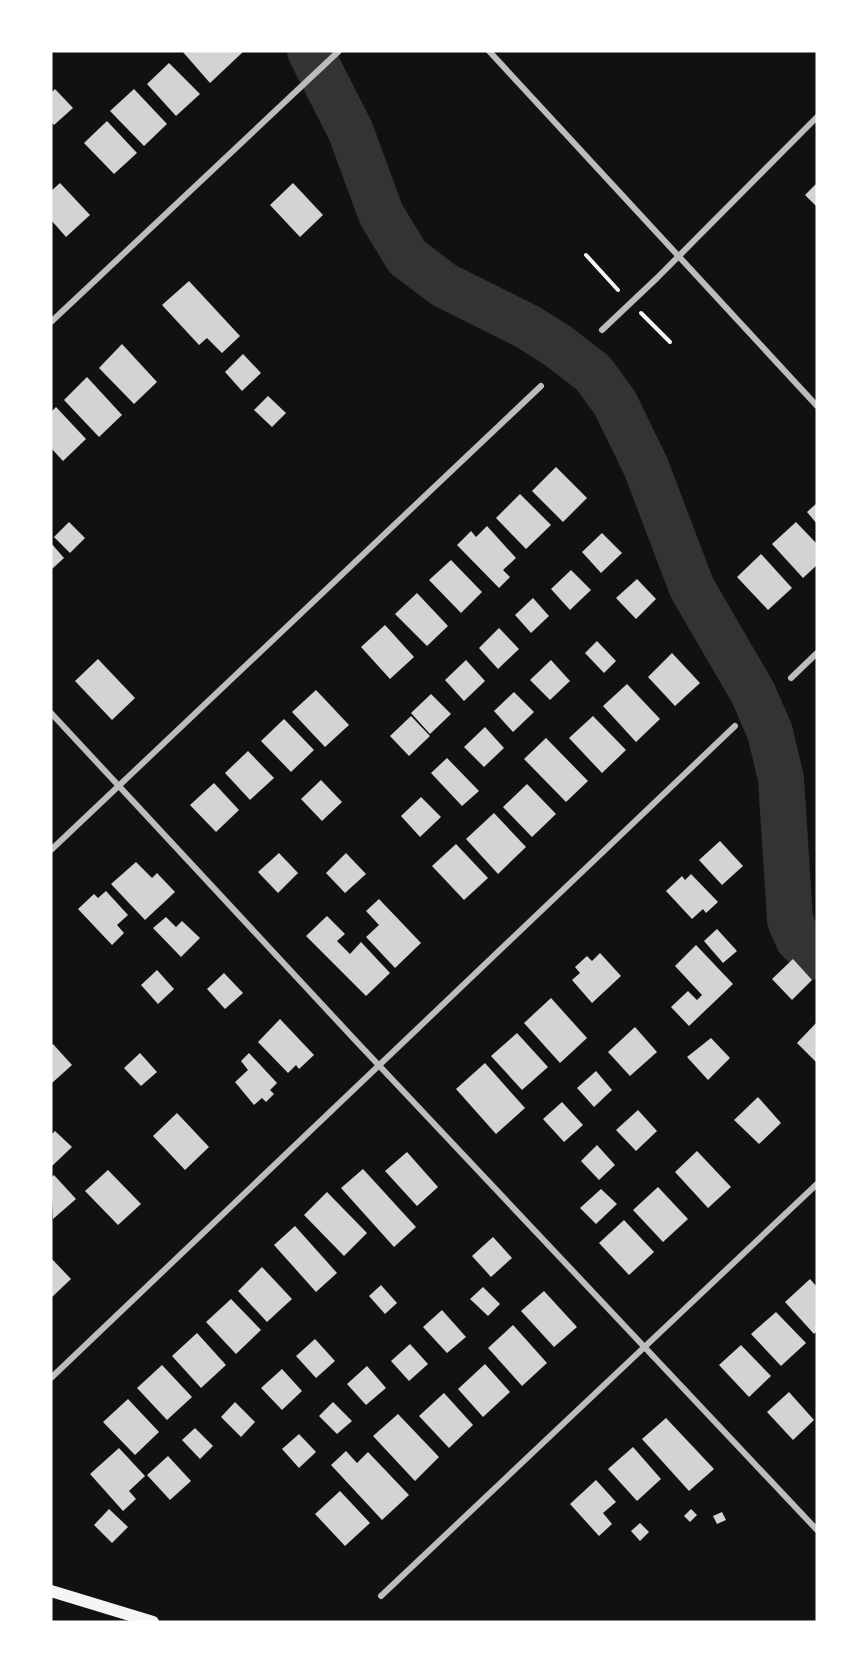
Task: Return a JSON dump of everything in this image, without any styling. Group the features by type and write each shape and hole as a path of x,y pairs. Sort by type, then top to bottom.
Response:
{"main road":[{"path":"51,1592 153,1622"}],"street":[{"path":"51,322 339,51"},
{"path":"489,51 680,255 817,406"},
{"path":"602,330 817,117"},
{"path":"51,850 541,386"},
{"path":"791,678 817,653"},
{"path":"51,713 817,1530"},
{"path":"51,1378 735,726"},
{"path":"381,1596 817,1184"}],"path":[{"path":"586,255 618,290"},
{"path":"641,312 670,342"}],"building":[{"path":"182,51 244,51 210,83"},
{"path":"169,63 200,94 176,116 147,84"},
{"path":"55,89 73,108 54,125 51,122 51,93"},
{"path":"134,89 167,124 144,146 110,111"},
{"path":"107,121 137,153 114,174 84,143"},
{"path":"60,183 90,215 66,237 51,220 51,191"},
{"path":"293,183 323,215 300,237 270,205"},
{"path":"817,183 817,207 805,195"},
{"path":"189,281 240,336 222,353 207,338 199,345 162,305"},
{"path":"122,344 157,382 134,404 99,368"},
{"path":"243,354 261,373 242,391 225,372"},
{"path":"87,377 122,415 99,437 64,400"},
{"path":"268,396 286,413 272,427 254,410"},
{"path":"56,407 86,439 63,461 51,448 51,412"},
{"path":"556,467 587,498 563,522 532,491"},
{"path":"520,494 551,525 526,549 496,518"},
{"path":"817,503 817,524 807,512"},
{"path":"69,522 85,538 70,553 54,537"},
{"path":"796,522 817,544 817,565 803,578 772,544"},
{"path":"487,526 516,558 503,570 510,577 499,588 457,545 471,531 476,537"},
{"path":"602,533 622,553 601,573 582,552"},
{"path":"51,543 64,558 52,569 51,568"},
{"path":"761,554 792,588 768,610 737,577"},
{"path":"451,560 482,592 461,613 429,580"},
{"path":"571,570 591,590 570,610 551,589"},
{"path":"637,579 656,599 636,619 616,598"},
{"path":"417,593 448,626 427,646 395,614"},
{"path":"533,598 549,616 531,633 515,615"},
{"path":"385,625 414,657 390,679 361,647"},
{"path":"499,628 519,649 498,669 479,648"},
{"path":"597,641 616,661 604,673 585,653"},
{"path":"672,653 700,683 675,706 648,677"},
{"path":"98,659 135,698 112,720 75,681"},
{"path":"466,660 485,681 464,701 445,680"},
{"path":"551,660 570,681 550,700 530,680"},
{"path":"627,684 660,719 636,742 603,706"},
{"path":"316,690 349,725 325,747 292,712"},
{"path":"514,692 534,712 513,732 494,711"},
{"path":"431,694 451,714 430,734 411,713"},
{"path":"411,716 430,736 409,756 390,736"},
{"path":"593,716 626,750 602,773 569,738"},
{"path":"284,719 314,750 291,772 261,741"},
{"path":"485,727 504,748 484,767 464,747"},
{"path":"546,738 588,781 566,802 524,759"},
{"path":"248,751 274,778 250,800 225,773"},
{"path":"447,758 479,791 462,806 431,773"},
{"path":"321,780 342,802 322,821 301,799"},
{"path":"214,783 239,810 216,832 190,805"},
{"path":"527,784 556,814 532,837 503,807"},
{"path":"421,797 441,817 420,837 401,816"},
{"path":"494,813 526,847 498,874 466,839"},
{"path":"720,841 743,866 722,885 699,860"},
{"path":"456,844 488,878 464,900 432,866"},
{"path":"279,853 298,873 278,893 258,872"},
{"path":"346,853 366,874 345,893 326,873"},
{"path":"136,862 152,878 157,873 175,892 145,920 111,884"},
{"path":"691,874 718,902 706,913 703,909 692,919 666,891 682,876 685,880"},
{"path":"106,891 128,915 117,925 124,933 112,945 78,909 94,894 98,898"},
{"path":"379,899 421,943 395,968 366,937 379,925 366,911"},
{"path":"327,916 345,934 337,941 350,954 361,942 390,973 366,996 306,936"},
{"path":"166,917 176,927 182,921 200,938 181,957 153,928"},
{"path":"717,929 737,951 723,963 704,941"},
{"path":"696,945 733,984 689,1026 671,1007 688,991 697,1000 702,995 675,966"},
{"path":"600,953 621,976 592,1003 572,980 580,973 575,967 587,956 592,961"},
{"path":"793,959 812,980 792,1000 772,979"},
{"path":"157,970 174,989 158,1004 141,985"},
{"path":"224,973 243,993 225,1009 207,989"},
{"path":"551,998 587,1038 560,1063 524,1023"},
{"path":"280,1019 314,1055 299,1069 296,1065 288,1073 258,1042"},
{"path":"817,1022 817,1063 797,1043"},
{"path":"635,1027 657,1052 630,1076 608,1052"},
{"path":"517,1033 548,1067 522,1090 491,1056"},
{"path":"711,1038 730,1058 708,1080 687,1057"},
{"path":"53,1044 72,1065 52,1083 51,1046"},
{"path":"140,1053 157,1072 141,1086 124,1068"},
{"path":"249,1053 277,1083 270,1090 274,1094 266,1102 262,1098 254,1105 235,1082 248,1070 241,1061"},
{"path":"485,1063 525,1108 496,1134 456,1089"},
{"path":"596,1071 612,1090 594,1107 577,1088"},
{"path":"758,1097 781,1123 759,1144 734,1120"},
{"path":"562,1102 583,1125 564,1142 543,1119"},
{"path":"638,1110 657,1131 636,1151 616,1130"},
{"path":"177,1113 209,1147 185,1170 153,1136"},
{"path":"55,1131 72,1147 51,1167 51,1135"},
{"path":"597,1145 615,1165 599,1180 581,1161"},
{"path":"697,1151 731,1187 708,1208 675,1172"},
{"path":"407,1152 438,1187 417,1206 385,1171"},
{"path":"363,1169 416,1227 394,1247 341,1188"},
{"path":"108,1170 141,1204 118,1225 85,1191"},
{"path":"54,1175 76,1199 53,1219 51,1178"},
{"path":"658,1187 688,1219 663,1242 633,1210"},
{"path":"601,1189 617,1204 596,1224 580,1208"},
{"path":"327,1192 367,1233 344,1256 304,1215"},
{"path":"624,1220 654,1252 629,1275 599,1243"},
{"path":"295,1226 337,1273 316,1292 274,1245"},
{"path":"493,1237 512,1258 491,1277 472,1256"},
{"path":"51,1258 71,1279 51,1298"},
{"path":"262,1267 292,1299 267,1322 238,1291"},
{"path":"810,1279 817,1287 817,1331 814,1334 785,1302"},
{"path":"381,1285 397,1303 385,1314 369,1296"},
{"path":"483,1287 500,1304 488,1316 470,1299"},
{"path":"544,1291 577,1327 554,1347 521,1311"},
{"path":"231,1299 261,1330 236,1354 206,1322"},
{"path":"442,1310 466,1337 447,1353 423,1327"},
{"path":"776,1312 806,1343 781,1366 751,1334"},
{"path":"513,1325 547,1363 522,1386 488,1348"},
{"path":"197,1333 226,1365 201,1388 172,1356"},
{"path":"315,1339 335,1361 316,1378 296,1356"},
{"path":"410,1344 428,1364 409,1381 391,1361"},
{"path":"741,1345 771,1376 749,1397 719,1365"},
{"path":"485,1364 510,1392 483,1417 458,1389"},
{"path":"162,1365 192,1397 167,1420 137,1388"},
{"path":"367,1366 386,1388 366,1405 347,1384"},
{"path":"282,1369 302,1391 282,1410 261,1388"},
{"path":"789,1392 814,1420 793,1440 767,1412"},
{"path":"444,1393 473,1425 449,1448 419,1416"},
{"path":"128,1399 159,1432 135,1455 103,1422"},
{"path":"235,1402 255,1422 241,1437 221,1417"},
{"path":"333,1402 352,1421 337,1434 319,1416"},
{"path":"398,1414 439,1457 415,1481 373,1436"},
{"path":"666,1418 714,1469 689,1491 642,1439"},
{"path":"195,1428 213,1446 200,1459 182,1440"},
{"path":"299,1434 316,1452 299,1468 282,1449"},
{"path":"633,1447 661,1479 637,1501 608,1469"},
{"path":"119,1448 145,1476 129,1491 136,1499 123,1511 90,1474"},
{"path":"346,1451 357,1463 368,1452 409,1495 382,1520 331,1465"},
{"path":"168,1456 191,1481 170,1500 147,1475"},
{"path":"596,1480 616,1502 603,1513 612,1524 599,1536 570,1504"},
{"path":"340,1491 370,1523 345,1546 315,1514"},
{"path":"109,1509 128,1527 112,1543 94,1525"},
{"path":"691,1509 697,1515 690,1522 684,1516"},
{"path":"722,1512 726,1520 717,1524 713,1516"},
{"path":"640,1523 649,1532 640,1541 631,1531"}],"waterway":[{"path":"310,51 351,132 381,214 407,257 444,285 528,327 558,346 593,373 615,403 646,467 692,588 753,693 770,732 781,779 790,920 798,939 817,957"}]}
